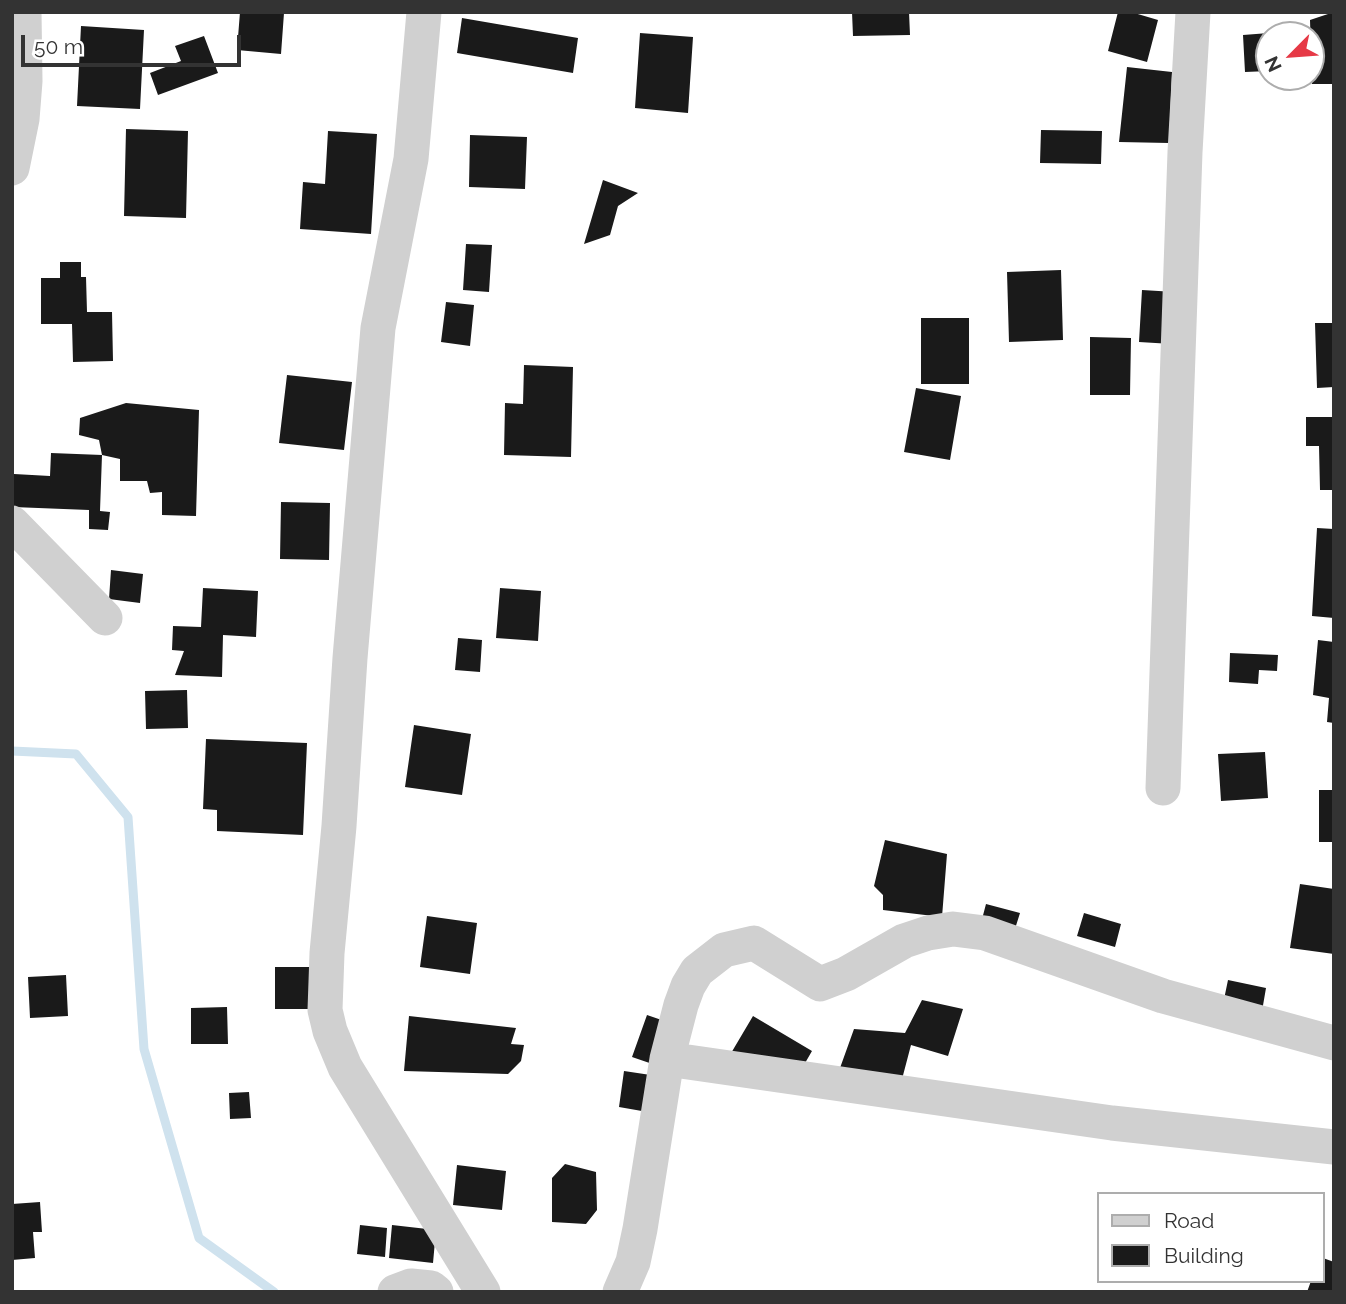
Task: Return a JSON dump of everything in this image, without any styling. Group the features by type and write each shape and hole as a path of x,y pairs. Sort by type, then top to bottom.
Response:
{"street":[{"path":"12,168 22,119 25,81 24,12"},
{"path":"424,12 411,159 378,328 327,953 325,1010 330,1031 345,1067 483,1292"},
{"path":"1163,788 1185,152 1193,12"},
{"path":"12,523 105,618"},
{"path":"620,1292 633,1262 667,1059 688,986 697,971 724,950 754,943 820,984 846,974 904,942 928,933 953,929 985,933 1163,996 1334,1043"},
{"path":"667,1059 1112,1123 1334,1147"},
{"path":"395,1292 411,1286 431,1288 436,1292"}],"building":[{"path":"240,12 284,13 281,54 237,50"},
{"path":"852,12 909,12 910,35 853,36"},
{"path":"1118,12 1131,12 1158,20 1147,62 1108,51"},
{"path":"1334,12 1334,84 1325,84 1325,21 1310,20"},
{"path":"462,18 578,38 573,73 457,53"},
{"path":"81,26 144,30 140,109 77,106"},
{"path":"640,33 693,37 688,113 635,108"},
{"path":"1255,34 1255,72 1245,72 1243,35"},
{"path":"204,36 218,73 158,95 150,73 181,61 175,46"},
{"path":"1127,67 1172,72 1169,143 1119,142"},
{"path":"126,129 188,131 186,218 124,216"},
{"path":"1041,130 1102,131 1101,164 1040,163"},
{"path":"328,131 377,134 371,234 300,229 303,182 325,184"},
{"path":"470,135 527,137 525,189 469,187"},
{"path":"603,180 638,193 618,206 610,235 584,244"},
{"path":"466,244 492,245 489,292 463,290"},
{"path":"60,262 81,262 81,277 86,277 87,312 112,312 113,361 73,362 72,324 41,324 41,278 60,278"},
{"path":"1061,270 1063,340 1009,342 1007,272"},
{"path":"1142,290 1175,292 1172,344 1139,342"},
{"path":"446,302 474,305 470,346 441,342"},
{"path":"921,318 969,318 969,384 921,384"},
{"path":"1315,323 1334,323 1334,387 1317,388"},
{"path":"1090,337 1131,338 1130,395 1090,395"},
{"path":"524,365 573,367 571,457 504,455 505,403 523,404"},
{"path":"287,375 352,382 344,450 279,443"},
{"path":"916,388 961,396 950,460 904,452"},
{"path":"126,403 199,410 196,516 162,515 162,492 150,493 147,481 120,481 120,459 102,455 99,440 79,435 80,418"},
{"path":"1306,417 1334,417 1334,490 1320,490 1319,446 1306,446"},
{"path":"51,453 102,455 100,511 110,512 108,530 89,529 89,510 13,507 14,474 50,476"},
{"path":"281,502 330,503 329,560 280,559"},
{"path":"1317,528 1334,529 1334,618 1312,616"},
{"path":"111,570 143,574 140,603 109,599"},
{"path":"203,588 258,591 256,637 223,635 222,677 175,675 184,651 172,650 173,626 201,627"},
{"path":"500,588 541,591 538,641 496,638"},
{"path":"458,638 482,640 480,672 455,670"},
{"path":"1318,640 1334,642 1334,723 1327,722 1329,698 1313,695"},
{"path":"1230,653 1278,655 1277,671 1259,670 1258,684 1229,682"},
{"path":"187,690 188,728 146,729 145,691"},
{"path":"414,725 471,734 462,795 405,787"},
{"path":"206,739 307,743 303,835 217,831 217,810 203,809"},
{"path":"1265,752 1268,798 1221,801 1218,754"},
{"path":"1319,790 1334,790 1334,842 1319,842"},
{"path":"885,840 947,854 942,917 883,910 883,895 874,886"},
{"path":"1300,884 1334,889 1334,954 1290,948"},
{"path":"986,904 1020,913 1014,932 981,923"},
{"path":"1084,913 1121,924 1115,947 1077,936"},
{"path":"427,916 477,923 470,974 420,967"},
{"path":"275,967 321,967 322,1009 275,1009"},
{"path":"66,975 68,1016 30,1018 28,977"},
{"path":"1228,980 1266,988 1261,1017 1222,1009"},
{"path":"922,1000 963,1009 948,1056 911,1045 901,1083 840,1068 854,1029 905,1033"},
{"path":"227,1007 228,1044 191,1044 191,1008"},
{"path":"647,1015 685,1028 670,1070 632,1057"},
{"path":"409,1016 516,1028 511,1044 524,1045 521,1061 508,1074 404,1071"},
{"path":"753,1016 812,1051 797,1077 724,1065"},
{"path":"624,1071 664,1077 659,1114 619,1107"},
{"path":"249,1092 251,1118 230,1119 229,1093"},
{"path":"565,1164 596,1172 597,1210 586,1224 552,1222 552,1178"},
{"path":"457,1165 506,1171 502,1210 453,1205"},
{"path":"40,1202 42,1232 33,1232 35,1258 12,1260 12,1204"},
{"path":"360,1225 387,1228 385,1257 357,1254"},
{"path":"392,1225 436,1230 433,1263 389,1258"},
{"path":"1325,1259 1334,1262 1334,1292 1307,1292 1310,1283 1325,1283"}],"waterway":[{"path":"12,751 76,754 128,817 144,1049 199,1238 274,1292"}]}
